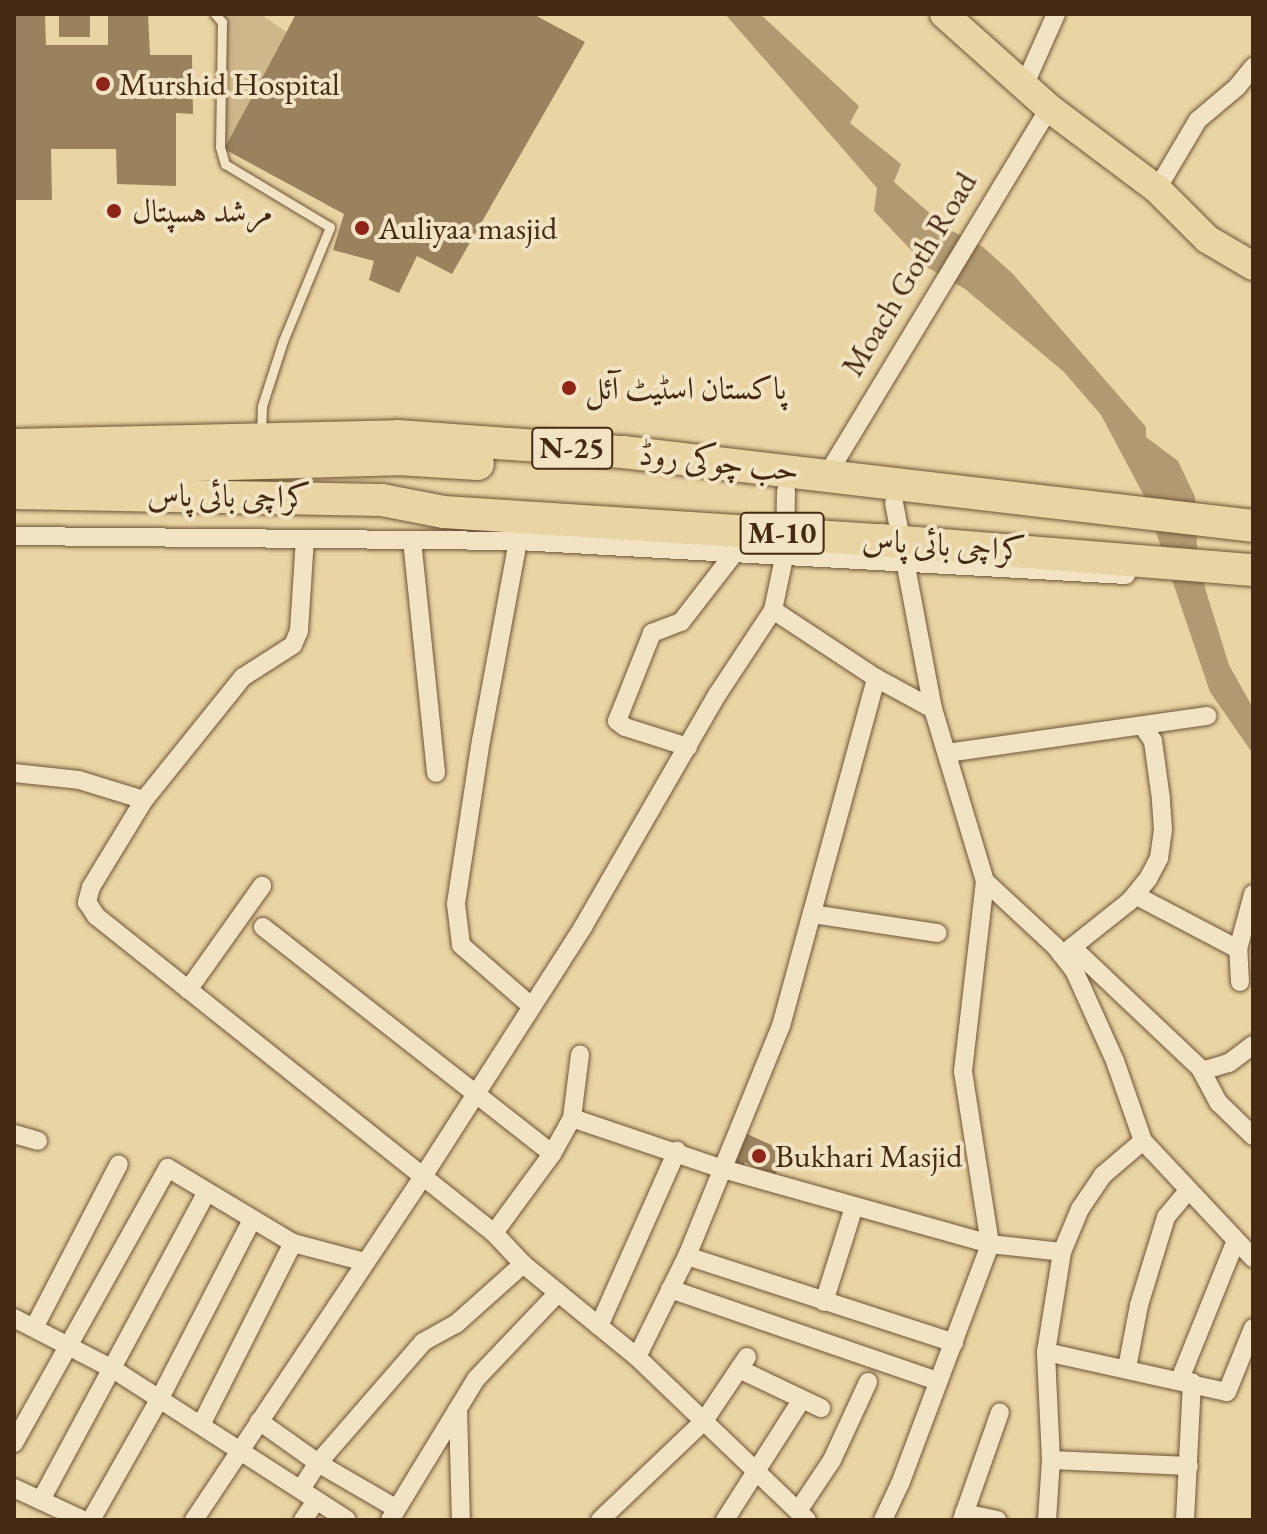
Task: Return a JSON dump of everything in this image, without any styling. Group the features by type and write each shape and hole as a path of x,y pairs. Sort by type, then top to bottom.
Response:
{"highway":[{"name":"حب چوکی روڈ","path":"14,445 398,436 623,452 1013,495 1133,514 1238,523"},
{"path":"14,470 398,459 626,472 1013,515 1133,514"},
{"name":"کراچی بائی پاس","path":"14,493 307,518"},
{"name":"کراچی بائی پاس","path":"14,513 307,518 382,500 444,512 903,554 1232,572"}],"main road":[{"path":"944,14 1049,108 1157,189 1207,239 1253,266"}],"street":[{"path":"1024,86 1056,14"},
{"path":"1157,189 1198,120 1237,87 1253,67"},
{"name":"Moach Goth Road","path":"827,475 1049,108"},
{"path":"194,1520 422,1178 530,1005 583,927 717,695 773,610 786,544 786,491"},
{"path":"883,1520 900,1484 990,1244 963,1071 985,881 933,709 894,503"},
{"path":"14,536 307,518 412,540 518,541 736,551 786,544"},
{"path":"307,518 299,631 293,645 243,677 144,800 91,887 87,902 96,916 494,1233 523,1264 637,1357 804,1518 868,1382"},
{"path":"412,540 436,773"},
{"path":"518,541 481,740 456,904 461,945 530,1005"},
{"path":"688,747 625,727 617,721 652,633 681,622 736,551"},
{"path":"1232,572 1253,584"},
{"path":"773,610 876,678 933,709"},
{"path":"637,1357 687,1256 781,1026 876,678"},
{"path":"947,753 1144,728 1207,716"},
{"path":"1067,951 1135,895 1159,858 1163,830 1153,741 1144,728"},
{"path":"14,773 79,780 144,800"},
{"path":"985,881 1202,1071 1219,1103 1253,1136"},
{"path":"188,990 262,886"},
{"path":"1240,982 1238,949 1253,894"},
{"path":"1135,895 1238,949"},
{"path":"812,914 938,933"},
{"path":"263,927 552,1154"},
{"path":"1067,951 1143,1141 1235,1243 1253,1258"},
{"path":"1202,1071 1229,1063 1253,1045"},
{"path":"494,1233 552,1154 572,1118 580,1055"},
{"path":"572,1118 723,1169 854,1207 990,1244 1062,1252"},
{"path":"14,1134 38,1141"},
{"path":"1047,1520 1051,1460 1046,1352 1062,1252 1080,1209 1103,1175 1143,1141"},
{"path":"599,1326 677,1151"},
{"path":"35,1326 119,1164"},
{"path":"14,1443 165,1169 171,1168 293,1243 365,1262"},
{"path":"1127,1368 1139,1305 1166,1217 1188,1191"},
{"path":"41,1500 207,1192"},
{"path":"824,1302 854,1207"},
{"path":"91,1520 160,1398 252,1220"},
{"path":"201,1425 293,1243"},
{"path":"1185,1520 1189,1466 1186,1380 1235,1243"},
{"path":"687,1256 954,1343"},
{"path":"303,1520 318,1463 423,1342 456,1324 523,1264"},
{"path":"670,1289 937,1381"},
{"path":"259,1421 393,1514 476,1379 558,1293"},
{"path":"14,1318 35,1326 113,1369 347,1520"},
{"path":"1046,1352 1186,1380 1227,1392 1253,1328"},
{"path":"605,1518 704,1421 743,1363 821,1408"},
{"path":"725,1520 802,1399"},
{"path":"458,1409 461,1520"},
{"path":"997,1520 963,1516 1000,1412"},
{"path":"1051,1460 1189,1466"},
{"path":"14,1488 83,1520"}],"lane":[{"path":"215,14 222,22 220,147 225,164 330,227 283,341 262,406 261,440"}],"shaded area":[{"path":"219,14 261,14 286,32 224,149"},
{"path":"725,14 760,14 859,106 850,123 901,164 894,182 948,229 983,247 1013,274 1146,427 1146,437 1178,461 1195,497 1197,547 1205,588 1229,665 1253,708 1253,754 1210,692 1143,494 1101,415 1064,372 965,289 927,267 874,211 877,188"}],"building":[{"name":"Murshid Hospital","path":"14,14 45,14 46,45 108,45 108,14 148,14 150,55 192,55 193,114 176,113 176,186 117,184 116,149 51,149 52,200 14,200"},
{"path":"59,14 90,14 90,37 59,37"},
{"path":"296,14 533,14 585,42 452,274 417,256 399,293 369,280 374,261 333,250 344,214 224,149"},
{"name":"Bukhari Masjid","path":"745,1133 784,1151 774,1179 745,1162 743,1168 733,1163"}],"place":[{"name":"Murshid Hospital","path":"103,84"},
{"name":"مرشد ہسپتال","path":"114,211"},
{"name":"Auliyaa masjid","path":"362,228"},
{"name":"پاکستان اسٹیٹ آئل","path":"569,388"},
{"name":"Bukhari Masjid","path":"759,1156"}]}
